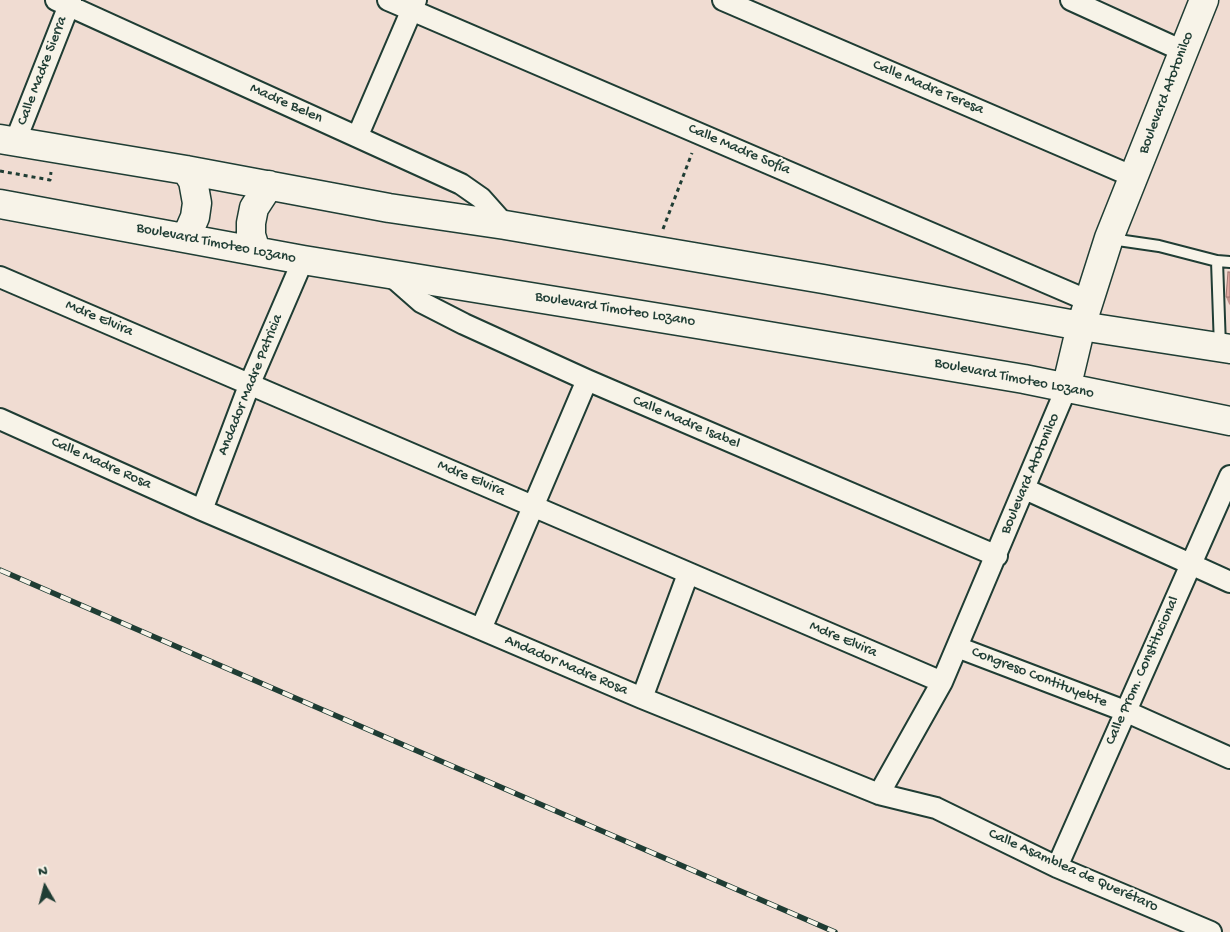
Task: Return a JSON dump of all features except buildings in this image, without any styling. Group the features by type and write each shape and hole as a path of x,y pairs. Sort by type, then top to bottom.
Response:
{"main road":[{"name":"Boulevard Atotonilco","path":"1066,389 1085,314 1109,238 1204,0"},
{"path":"8,140 186,170 390,208 505,225 655,252 823,279 1085,314 1225,348"},
{"path":"186,170 193,181 197,203 195,217 186,238"},
{"path":"256,251 251,223 254,208 269,185"},
{"name":"Boulevard Timoteo Lozano","path":"0,204 303,260 386,272 1024,379 1230,421"}],"street":[{"name":"Calle Madre Sofía","path":"388,0 414,5 699,133 1085,314"},
{"name":"Calle Madre Teresa","path":"723,0 1134,177"},
{"path":"1071,0 1183,51"},
{"name":"Madre Belen","path":"65,2 190,62 358,135 461,184 481,198 505,225"},
{"name":"Calle Madre Sierra","path":"8,140 65,2"},
{"path":"358,135 414,5"},
{"name":"Andador Madre Patricia","path":"202,510 250,383 303,260"},
{"name":"Calle Madre Isabel","path":"386,272 422,302 588,380 996,556"},
{"name":"Mdre Elvira","path":"0,277 942,682"},
{"path":"481,629 588,380"},
{"name":"Boulevard Atotonilco","path":"878,794 942,682 1066,389"},
{"name":"Calle Madre Rosa","path":"0,419 202,510"},
{"name":"Calle Prom. Constitucional","path":"1057,867 1230,476"},
{"path":"1025,489 1191,566 1230,582"},
{"name":"Andador Madre Rosa","path":"202,510 642,698 878,794 936,808"},
{"path":"642,698 688,574"},
{"name":"Congreso Contituyebte","path":"957,647 1125,711 1230,758"},
{"name":"Calle Asamblea de Querétaro","path":"936,808 1057,867 1211,932"}],"lane":[{"path":"1109,238 1159,246 1218,261 1230,262"},
{"path":"1218,261 1225,348"}],"path":[{"path":"655,252 699,133"}],"railway":[{"path":"0,570 835,932"}]}
